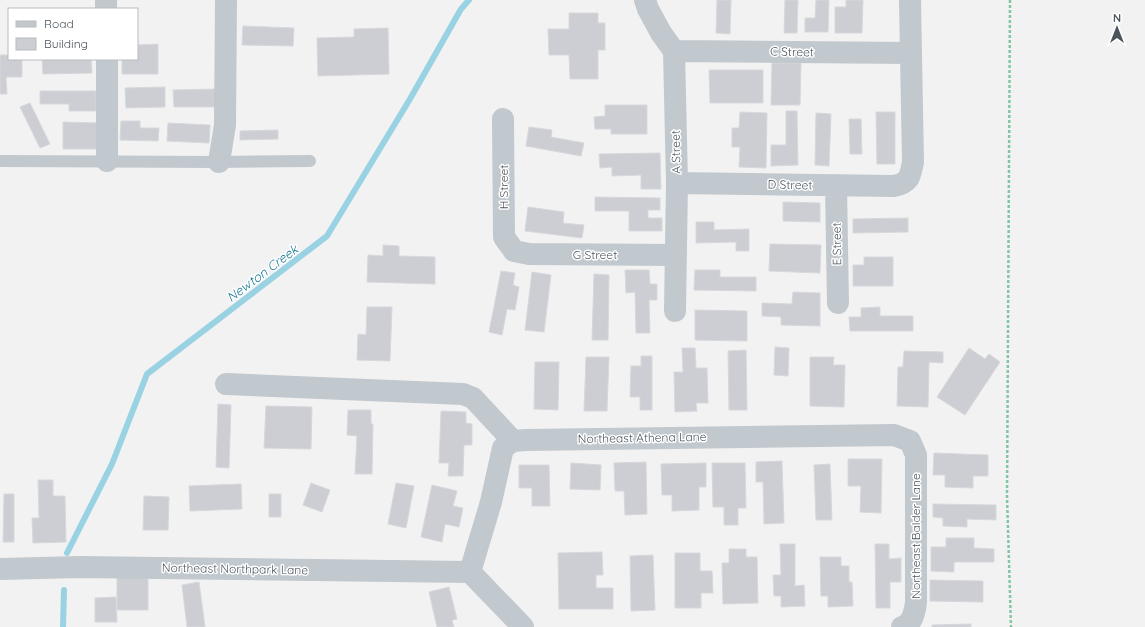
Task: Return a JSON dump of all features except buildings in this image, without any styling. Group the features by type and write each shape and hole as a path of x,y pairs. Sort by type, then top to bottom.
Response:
{"street":[{"path":"219,162 225,125 226,0"},
{"path":"645,0 648,9 661,33 674,50"},
{"path":"910,0 910,53"},
{"name":"C Street","path":"674,50 910,53"},
{"name":"A Street","path":"674,50 677,183 675,312"},
{"name":"D Street","path":"677,183 836,186 894,186 903,184 910,176 913,162 910,53"},
{"path":"106,60 107,162"},
{"name":"H Street","path":"504,119 504,237 514,250"},
{"name":"E Street","path":"836,186 838,303"},
{"name":"G Street","path":"514,250 529,254 676,255"},
{"path":"226,384 463,394 473,398 513,441 503,448 491,502 470,572 523,627"},
{"name":"Northeast Athena Lane","path":"513,441 894,435 910,441"},
{"name":"Northeast Balder Lane","path":"902,627 906,626 914,617 916,602 916,455 910,441"},
{"name":"Northeast Northpark Lane","path":"0,569 80,567 470,572"}],"lane":[{"path":"0,160 107,162 310,161"}],"path":[{"path":"1010,0 1007,496 1011,627"}],"waterway":[{"name":"Newton Creek","path":"67,553 112,464 147,374 327,236 410,99 461,9 469,0"},
{"name":"Newton Creek","path":"63,627 64,590"}]}
